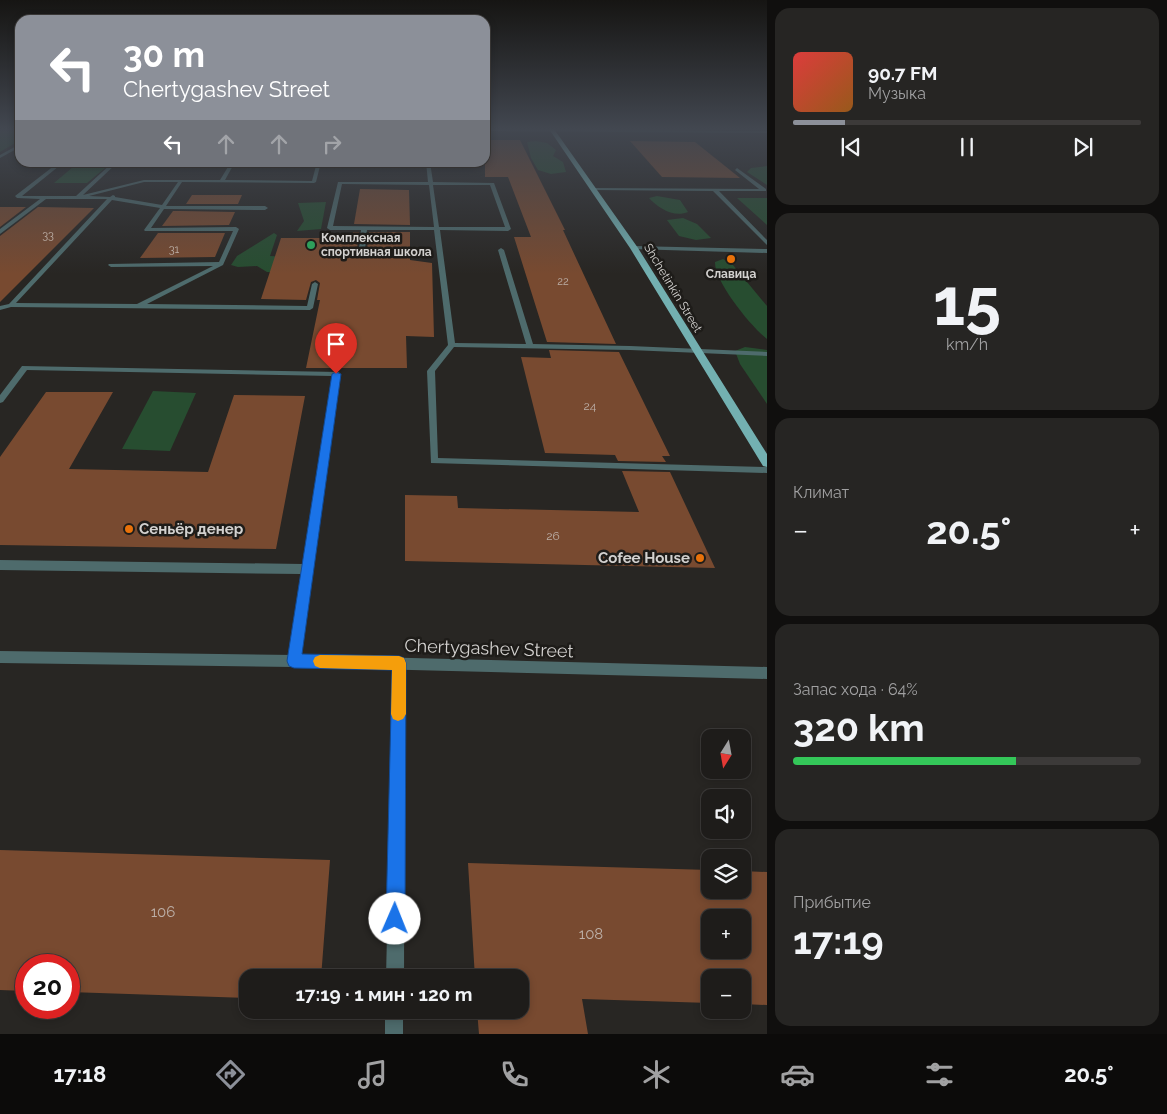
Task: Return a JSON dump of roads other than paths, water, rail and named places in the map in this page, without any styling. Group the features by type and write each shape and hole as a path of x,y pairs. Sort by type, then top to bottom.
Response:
{"main road":[{"name":"Shchetinkin Street","path":"585,177 634,248 767,463"}],"street":[{"path":"42,177 17,197 111,198 162,207 265,208"},
{"path":"77,198 99,177"},
{"path":"222,181 224,177"},
{"path":"77,198 144,181 314,182 315,177"},
{"path":"429,177 452,345 431,371 434,461 767,470"},
{"path":"593,189 764,190 748,177"},
{"path":"138,306 221,264 236,229 147,230 181,181"},
{"path":"340,183 430,184 492,184 508,229 330,228 340,183"},
{"path":"11,304 121,187"},
{"path":"714,190 767,244"},
{"path":"0,232 45,197"},
{"path":"362,249 364,228"},
{"path":"634,248 767,251"},
{"path":"501,250 530,346"},
{"path":"111,265 221,264"},
{"path":"0,308 11,304 310,308 315,284"},
{"path":"452,345 767,354"},
{"path":"0,400 25,368 336,374 294,661"},
{"path":"0,565 307,569"},
{"name":"Chertygashev Street","path":"0,657 399,663 767,673"},
{"path":"395,969 399,663"},
{"path":"394,1019 394,1034"}],"place":[{"name":"Комплексная спортивная школа","path":"311,245"},
{"name":"Славица","path":"731,259"},
{"name":"Сеньёр денер","path":"129,529"},
{"name":"Cofee House","path":"700,558"}]}
